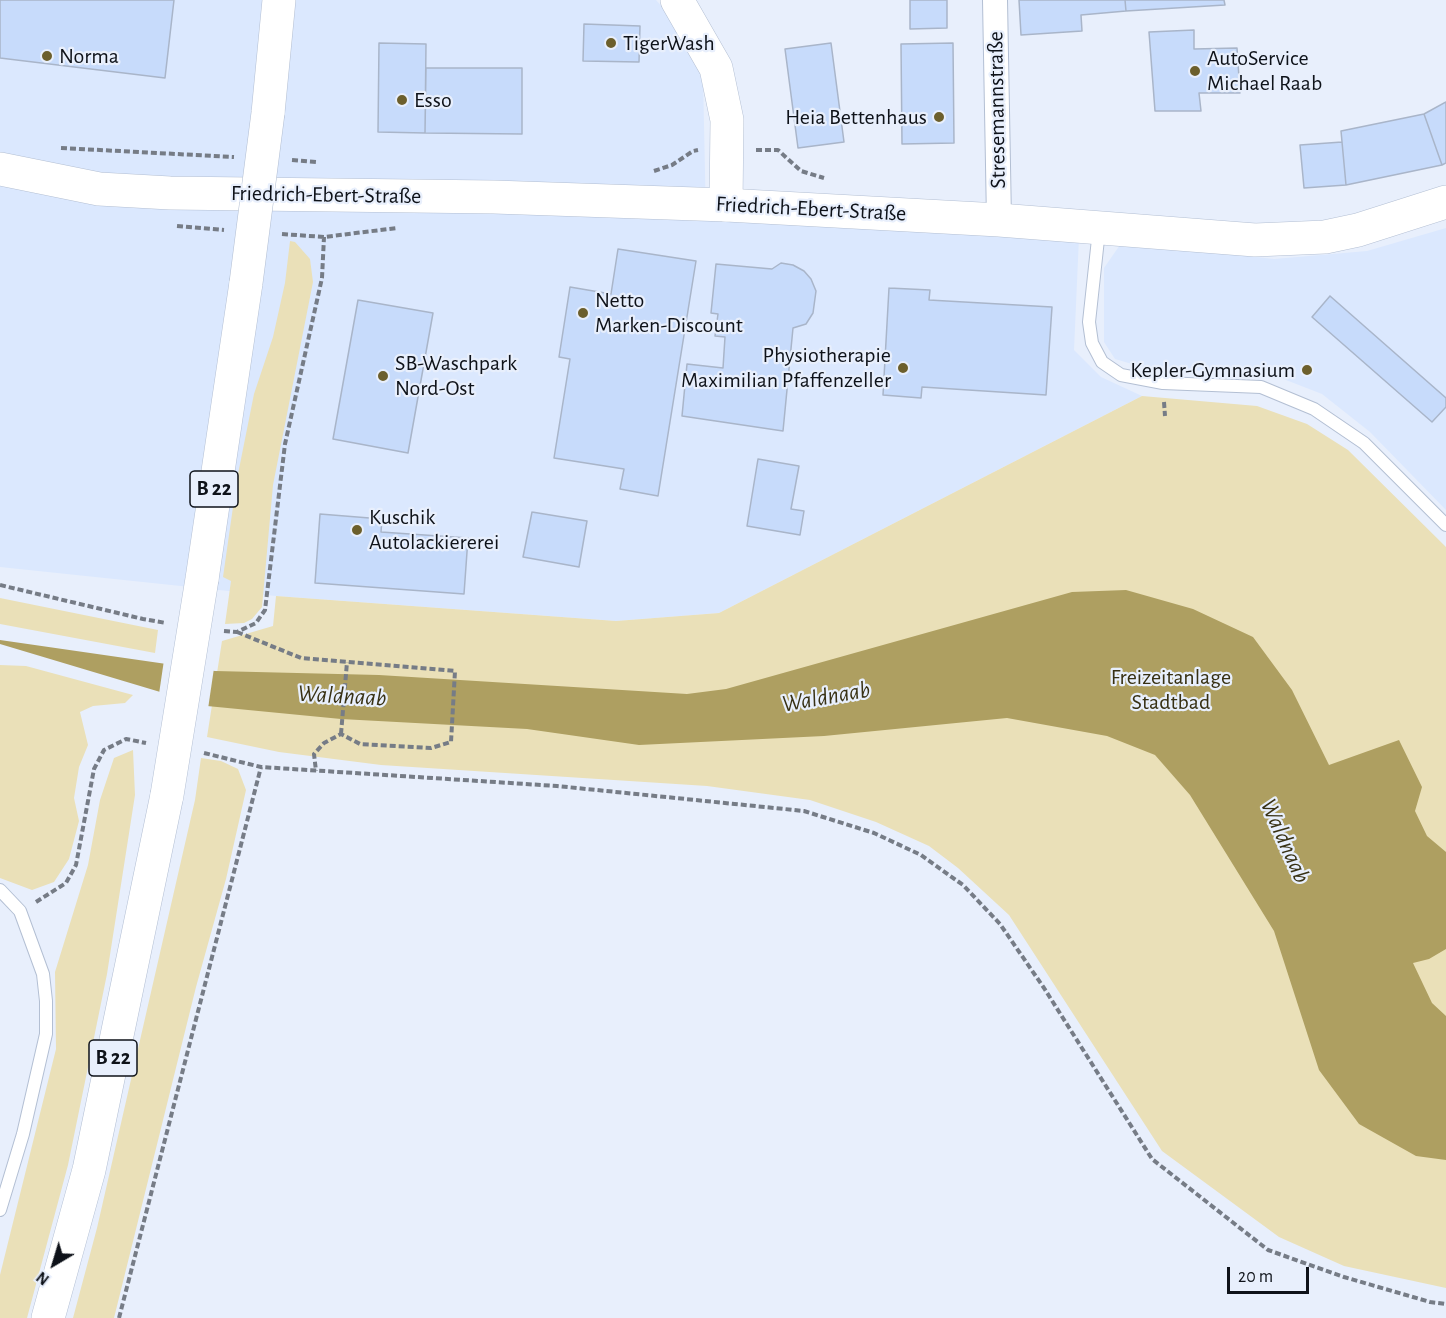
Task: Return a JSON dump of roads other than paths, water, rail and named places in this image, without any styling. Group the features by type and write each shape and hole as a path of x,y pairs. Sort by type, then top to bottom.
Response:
{"main road":[{"path":"677,0 716,68 727,120 726,205"},
{"name":"B 22","path":"48,1318 89,1170 167,795 246,282 268,113 279,1"},
{"name":"Friedrich-Ebert-Straße","path":"0,169 99,189 170,193 494,197 726,205 999,220 1255,240 1325,237 1358,230 1446,201"}],"street":[{"name":"Stresemannstraße","path":"995,0 999,220"}],"lane":[{"path":"1099,229 1089,322 1092,343 1102,362 1121,375 1163,383 1261,387 1314,409 1364,443 1446,525"},
{"path":"0,890 20,911 43,974 46,1001 46,1034 22,1134 0,1210"}],"water":[{"name":"Waldnaab","path":"1126,590 1193,609 1253,637 1292,690 1329,765 1399,740 1422,787 1415,811 1427,836 1446,852 1446,949 1429,959 1413,963 1432,1003 1446,1016 1446,1160 1416,1156 1359,1124 1319,1070 1274,931 1190,795 1155,755 1107,736 1007,718 824,736 639,745 527,729 341,719 207,706 0,644 0,640 215,671 379,675 687,694 726,689 1072,592"}],"place":[{"name":"TigerWash","path":"611,43"},
{"name":"Norma","path":"47,56"},
{"name":"AutoService Michael Raab","path":"1195,71"},
{"name":"Esso","path":"402,100"},
{"name":"Heia Bettenhaus","path":"939,117"},
{"name":"Netto Marken-Discount","path":"583,313"},
{"name":"Physiotherapie Maximilian Pfaffenzeller","path":"903,368"},
{"name":"Kepler-Gymnasium","path":"1307,370"},
{"name":"SB-Waschpark Nord-Ost","path":"383,376"},
{"name":"Kuschik Autolackiererei","path":"357,530"}],"park label":[{"name":"Freizeitanlage Stadtbad","path":"1171,690"}]}
